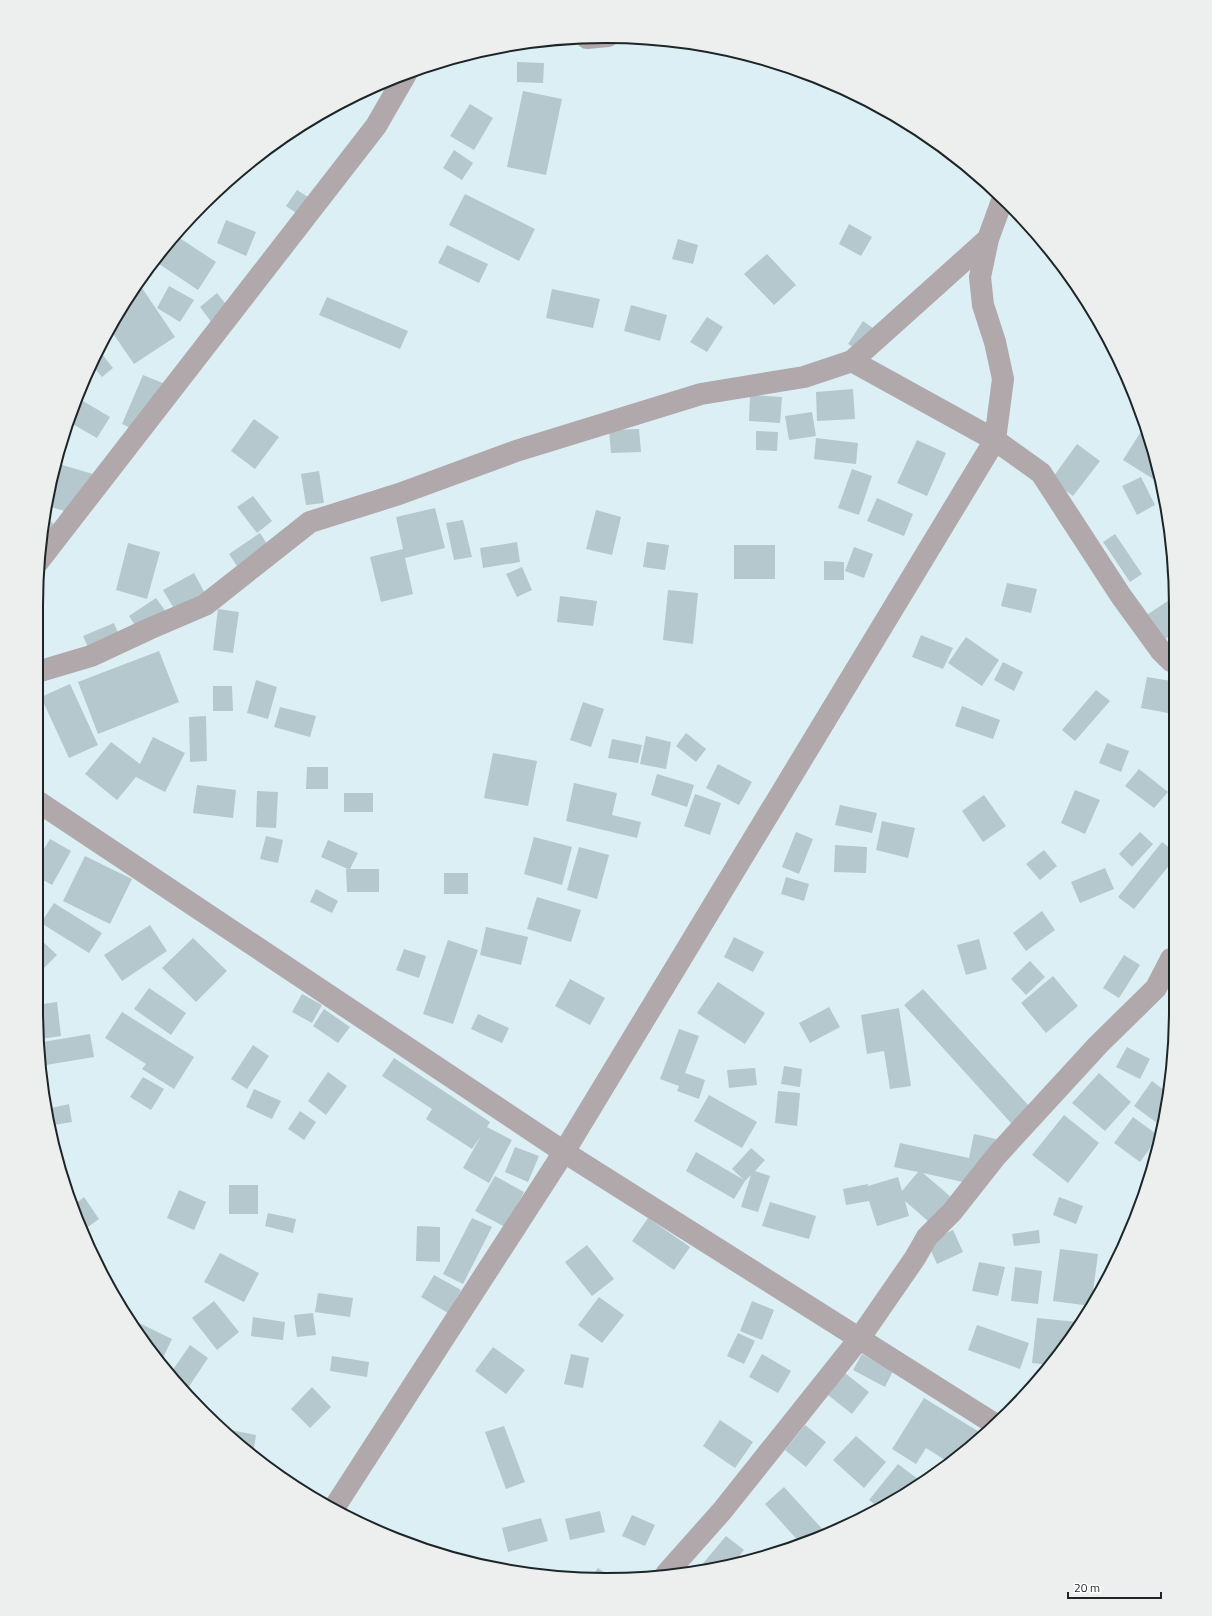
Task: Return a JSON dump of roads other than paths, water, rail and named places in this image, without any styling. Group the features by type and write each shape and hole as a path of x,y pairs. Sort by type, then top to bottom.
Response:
{"street":[{"path":"46,552 376,126 401,82"},
{"path":"336,1504 564,1152 995,440 1003,379 995,342 983,305 980,277 988,239 1001,205"},
{"path":"43,670 92,656 205,604 310,522 399,494 516,451 701,394 804,376 852,362 988,239"},
{"path":"852,362 995,440 1041,473 1121,596 1161,651 1169,659"},
{"path":"43,805 564,1152 990,1421"},
{"path":"670,1569 722,1511 859,1339 915,1258 926,1237 952,1212 997,1155 1098,1044 1156,988 1169,963"}]}
